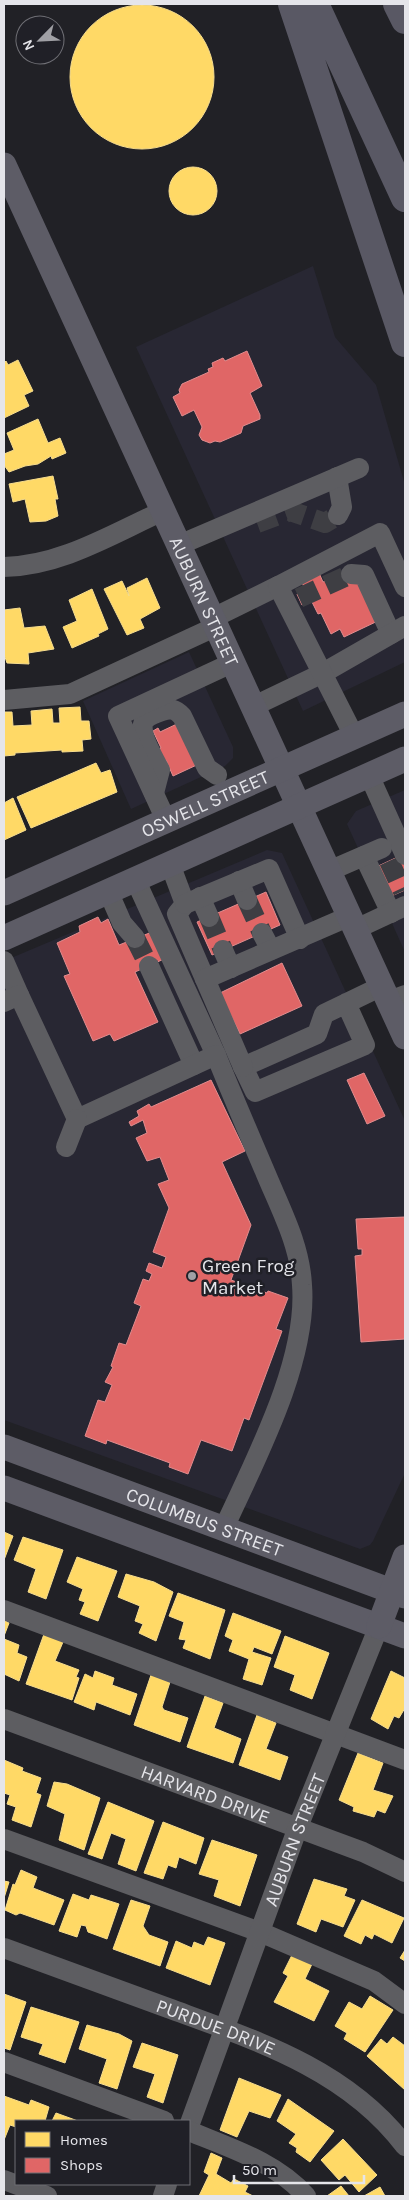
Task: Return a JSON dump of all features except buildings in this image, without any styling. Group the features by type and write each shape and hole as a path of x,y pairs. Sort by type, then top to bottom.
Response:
{"highway":[{"path":"292,4 405,343"},
{"path":"315,4 405,198"},
{"path":"398,4 405,20"}],"main road":[{"name":"AUBURN STREET","path":"4,165 283,767 329,871 353,922 392,994 405,1036"},
{"name":"OSWELL STREET","path":"4,894 166,820 221,784 283,767 405,714"},
{"path":"4,938 405,759"},
{"name":"COLUMBUS STREET","path":"4,1447 399,1594"},
{"name":"COLUMBUS STREET","path":"4,1488 405,1636"},
{"name":"AUBURN STREET","path":"379,1626 399,1594 405,1557"}],"street":[{"path":"179,545 358,468"},
{"path":"337,477 342,507 338,515"},
{"path":"4,567 41,563 62,557 163,511"},
{"path":"234,521 257,523"},
{"path":"4,700 70,694 215,622 288,595 380,533 405,587"},
{"path":"254,706 323,674 398,630 364,575 351,574"},
{"path":"288,595 323,674 354,736"},
{"path":"166,820 118,716 234,662"},
{"path":"177,688 221,784"},
{"path":"154,792 160,770 143,734 142,724 146,719 163,711 176,710 182,716 207,768 221,784"},
{"path":"205,979 227,959 266,941 300,939 353,922 401,901 391,850 369,775"},
{"path":"329,871 391,850"},
{"path":"170,864 193,901 209,917"},
{"path":"300,939 269,869 193,901 177,914 255,1092 365,1045 346,1003"},
{"path":"135,879 216,1055 294,1238 302,1285 299,1333 283,1388 259,1452 224,1528"},
{"path":"238,881 247,900"},
{"path":"108,891 122,923 135,938"},
{"path":"4,961 12,999 76,1119"},
{"path":"149,966 194,1065"},
{"path":"243,1067 317,1034 324,1014 346,1003 392,994"},
{"path":"66,1147 76,1119 216,1055"},
{"path":"4,1610 405,1760"},
{"name":"AUBURN STREET","path":"190,2123 298,1827 379,1626"},
{"name":"HARVARD DRIVE","path":"4,1719 298,1827 363,1852 405,1872"},
{"path":"4,1839 260,1932 374,1981 405,2004"},
{"name":"PURDUE DRIVE","path":"4,1948 224,2029 310,2065 340,2084 372,2110 405,2146"},
{"path":"4,2062 161,2120"},
{"path":"190,2130 254,2158 294,2183 306,2196"},
{"path":"17,2185 47,2196"}],"shaded area":[{"path":"313,266 335,337 376,385 405,485 405,662 303,711 136,347"},
{"path":"189,652 233,747 233,758 225,766 131,809 83,701"},
{"path":"405,790 405,952 347,824 356,811"},
{"path":"267,850 282,853 405,1121 405,1473 373,1541 370,1545 360,1549 4,1420 4,961"}],"tunnel":[{"path":"257,523 290,511 325,523 338,515"},
{"path":"299,598 351,574"},
{"path":"389,861 403,891"},
{"path":"247,900 262,933"},
{"path":"209,917 223,950"},
{"path":"135,938 149,966"}],"place":[{"name":"Green Frog Market","path":"192,1276"}]}
